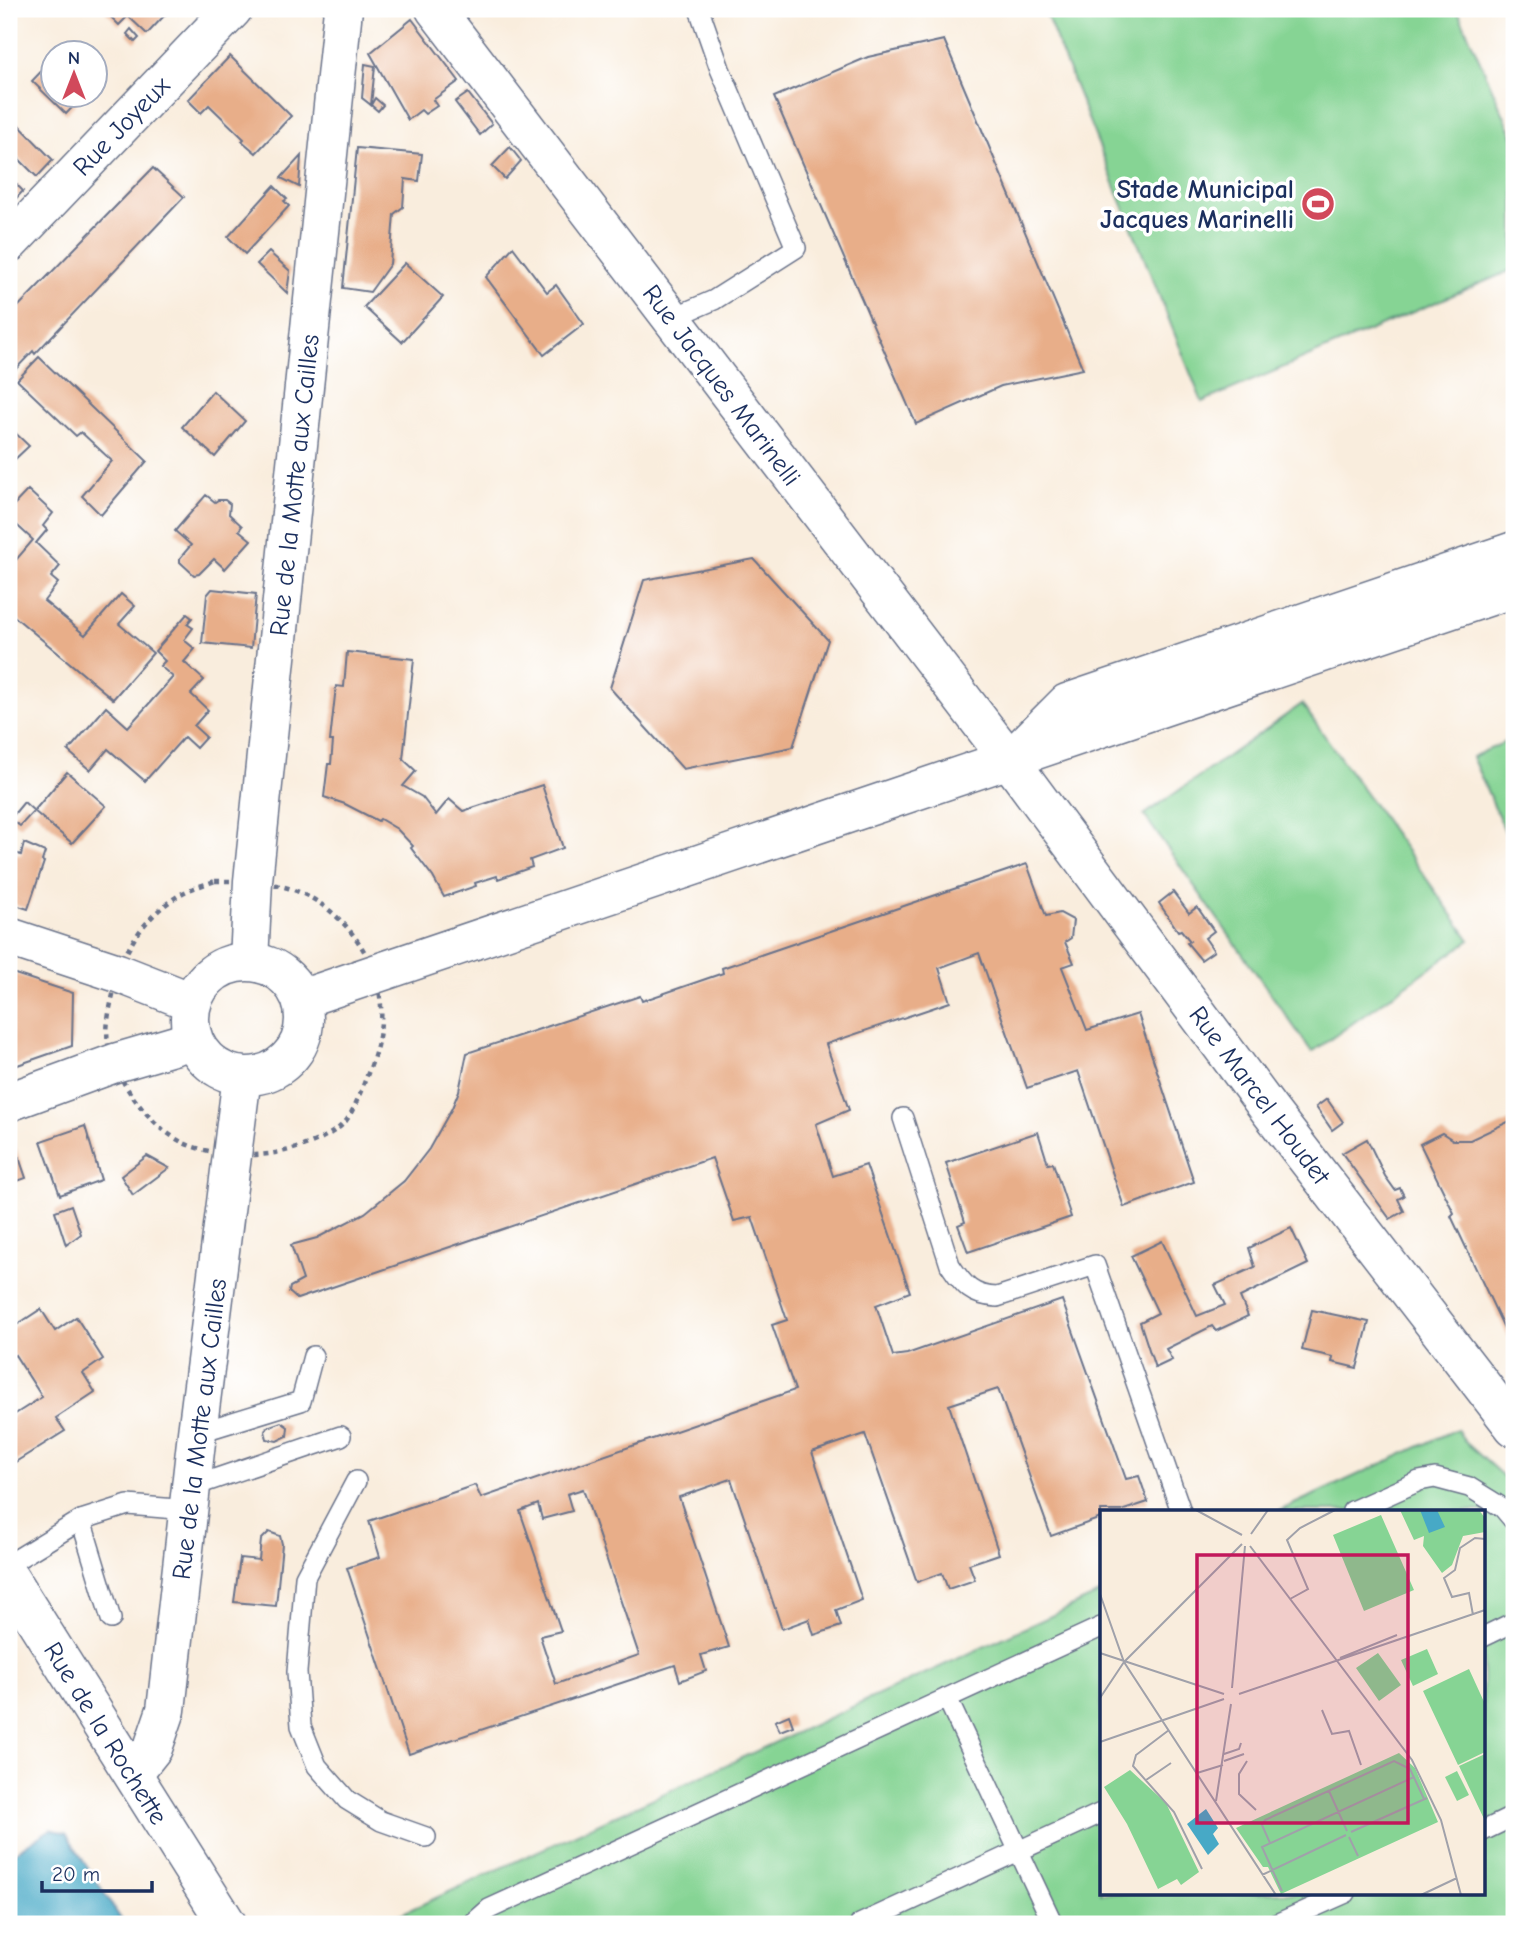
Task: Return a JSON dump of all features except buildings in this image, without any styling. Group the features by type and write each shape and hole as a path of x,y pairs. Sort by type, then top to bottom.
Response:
{"street":[{"name":"Rue Joyeux","path":"9,243 233,9"},
{"name":"Rue de la Motte aux Cailles","path":"249,961 253,881 343,9"},
{"name":"Rue Jacques Marinelli","path":"435,9 1010,761"},
{"path":"1010,761 1067,702 1514,551"},
{"path":"301,999 955,777 1010,761 1514,588"},
{"name":"Rue Marcel Houdet","path":"1010,761 1270,1111 1514,1427"},
{"path":"9,937 118,973 192,1002"},
{"path":"249,961 281,972 301,999 304,1018 301,1037 292,1054 278,1067 261,1075 226,1073 212,1065 201,1054 193,1040 189,1021 192,1002 200,985 214,972 230,964 249,961"},
{"path":"9,1102 115,1063 193,1040"},
{"name":"Rue de la Motte aux Cailles","path":"133,1773 153,1748 166,1710 197,1433 242,1076"},
{"name":"Rue de la Rochette","path":"9,1578 227,1924"}],"lane":[{"path":"671,318 714,300 796,248 720,69 699,9"},
{"path":"903,1118 950,1265 960,1281 971,1290 981,1296 997,1297 1095,1265 1181,1510"},
{"path":"197,1433 301,1401 313,1356"},
{"path":"9,1564 81,1520 128,1505 190,1499 341,1436"},
{"path":"1354,1510 1419,1481 1436,1478 1469,1487 1503,1508 1514,1521"},
{"path":"356,1481 305,1577 296,1672 301,1726 317,1766 347,1800 381,1821 426,1837"},
{"path":"81,1520 111,1619"},
{"path":"1484,1637 1514,1622"},
{"path":"472,1924 489,1909 1100,1627"},
{"path":"947,1698 1053,1924"},
{"path":"860,1924 1100,1813"},
{"path":"1484,1831 1514,1816"},
{"path":"1276,1924 1341,1895"}],"path":[{"path":"215,881 253,881 290,889 326,908 353,933 374,975 381,1006 378,1042 367,1077 345,1122 310,1145 270,1155 232,1154 189,1146 156,1123 121,1083 108,1044 108,1017 118,973 129,943 152,915 181,894 215,881"}],"green space":[{"name":"Stade Municipal Jacques Marinelli","path":"1044,9 1457,9 1514,138 1514,269 1202,402"},
{"path":"1302,704 1470,940 1312,1052 1144,815"},
{"path":"1514,738 1514,851 1472,757"},
{"path":"1457,1429 1464,1441 1514,1486 1514,1924 379,1924 1100,1593 1100,1895 1484,1895 1484,1510 1281,1510"}],"water":[{"path":"51,1829 66,1833 124,1924 9,1924 9,1856"}],"place":[{"name":"Stade Municipal Jacques Marinelli","path":"1318,204"}]}
